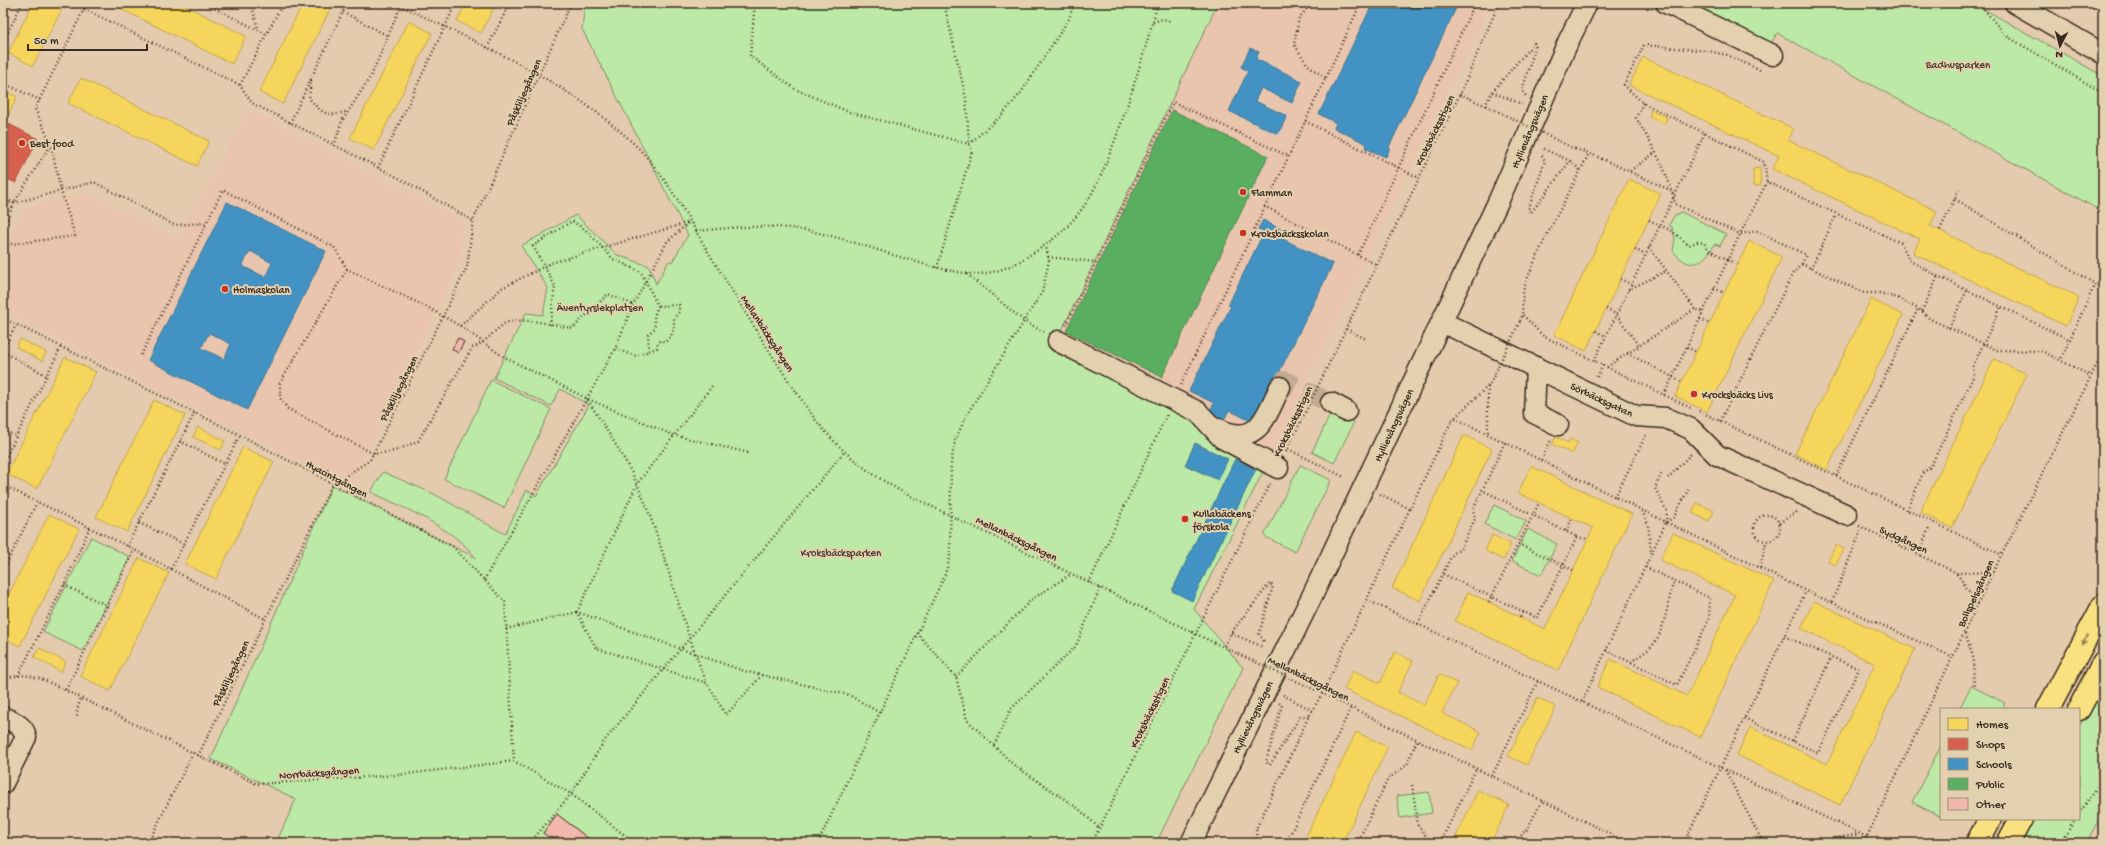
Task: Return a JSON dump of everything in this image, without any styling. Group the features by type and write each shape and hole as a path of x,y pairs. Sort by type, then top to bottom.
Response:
{"main road":[{"path":"2049,708 2103,606"},
{"path":"2080,708 2103,663"},
{"path":"1977,843 1989,820"},
{"path":"2008,843 2020,820"}],"street":[{"name":"Hyllievångsvägen","path":"1192,843 1442,322 1498,202 1568,42 1587,3"},
{"path":"1666,3 1768,64"},
{"path":"2015,3 2103,54"},
{"name":"Sörbäcksgatan","path":"1442,322 1636,416 1666,418 1691,429 1717,455 1847,515"},
{"path":"1058,341 1198,412 1222,438 1278,468"},
{"path":"1536,368 1534,413 1554,433"},
{"path":"1210,425 1230,434 1251,433 1259,428 1280,387"},
{"path":"3,717 20,726 25,731 26,737 3,783"}],"path":[{"path":"3,43 22,3"},
{"path":"3,245 75,236 61,191 51,144 35,110 87,3"},
{"path":"204,3 266,34"},
{"path":"251,3 258,30"},
{"path":"240,85 283,3"},
{"path":"290,123 347,3"},
{"name":"Mellanbäcksgången","path":"396,3 401,4 540,75 598,113 630,140 660,175 801,399 828,436 864,469 884,482 1089,583 1224,646 1629,843"},
{"path":"378,168 456,3"},
{"path":"487,48 510,3"},
{"name":"Påskliljegången","path":"198,756 332,484 370,460 374,454 443,316 467,267 473,221 540,75 571,3"},
{"path":"755,3 750,56 795,89 849,112 969,144"},
{"path":"938,268 972,150 969,144 966,98 944,3"},
{"path":"969,144 1000,116 1020,94 1065,26 1074,3"},
{"path":"696,231 766,227 797,229 856,242 938,268 966,274 982,274 1000,270 1020,262 1046,246 1082,209 1104,169 1128,106 1158,3"},
{"path":"1312,3 1299,18 1294,44 1307,64 1325,78"},
{"path":"1089,583 1264,206 1361,3"},
{"path":"1358,255 1400,168 1475,3"},
{"name":"Kroksbäcksstigen","path":"1092,843 1288,449 1460,94 1499,3"},
{"path":"1979,3 2005,35 2103,93"},
{"path":"334,146 342,121 371,76 401,4"},
{"path":"84,10 240,85 252,103 378,168 473,221"},
{"path":"343,12 388,36"},
{"path":"1152,22 1162,19 1172,21"},
{"path":"1485,106 1492,92 1534,43 1536,45 1522,91 1528,98"},
{"path":"1664,395 1740,234 1767,182 1764,162 1643,103 1624,85 1644,45 1720,54 1768,64"},
{"path":"311,78 309,98 320,111 335,115 349,111"},
{"path":"3,83 40,100"},
{"path":"1492,92 1525,105"},
{"path":"1460,94 1575,149 1589,153 1672,191"},
{"path":"966,274 1024,321 1058,341 1173,102 1288,156"},
{"path":"1643,103 1636,118 1656,152 1674,196 1675,204 1740,234 1757,231 1806,255 1802,264 1793,273 1720,421"},
{"path":"1305,121 1419,178"},
{"path":"1594,360 1705,133"},
{"path":"3,230 14,203 51,144"},
{"path":"1544,149 1570,161 1581,171"},
{"path":"1630,171 1656,152"},
{"path":"1256,843 1256,829 1308,716 1322,694 1455,418 1489,385 1523,315 1524,287 1533,264 1589,153"},
{"path":"1542,155 1545,161 1528,210 1531,213 1570,161"},
{"path":"3,203 14,203 94,182 174,225 206,223"},
{"path":"1767,182 1836,215 1901,243 1910,261 2070,340"},
{"path":"1940,230 1959,189"},
{"path":"141,355 223,190 334,247 347,269 443,316 504,357 588,399 673,435 749,453"},
{"path":"3,197 14,203"},
{"path":"1955,199 2095,284 2061,359"},
{"path":"1264,206 1377,265"},
{"path":"1811,269 1836,215"},
{"path":"1648,220 1672,231 1689,245 1697,242 1704,243 1709,250 1738,265"},
{"path":"550,325 555,286 543,267 533,246 572,221 586,230 603,246 613,259 641,272 645,283 658,306"},
{"path":"460,326 502,288 543,267 603,246 690,222"},
{"path":"484,580 588,399 615,349 633,305 667,242 690,222"},
{"path":"818,843 944,577 950,558 951,463 955,441 966,416 1042,292 1049,261 1046,246"},
{"path":"1649,247 1695,309 1703,312"},
{"path":"1635,249 1645,255"},
{"path":"1048,257 1096,262"},
{"path":"1802,264 1864,293 1880,293 1889,295 1922,311 1930,319 1984,344 2004,351 2042,351 2061,359 2091,376"},
{"path":"347,269 280,383 280,398 288,409 374,454 395,451 418,441 472,348 483,343 505,323 520,320 573,328 608,294 633,305"},
{"path":"1628,290 1666,270"},
{"path":"1922,311 1938,276"},
{"path":"1620,279 1631,284"},
{"path":"1714,288 1724,293"},
{"path":"1949,328 1967,290"},
{"path":"615,349 636,356 657,348 658,342 662,340 666,342 671,337 674,330 674,318 679,312 679,305 658,306"},
{"path":"649,351 648,334 655,328 654,316 658,306"},
{"path":"1907,510 1923,473 1931,466 1974,375 1973,366 2002,307"},
{"path":"1606,309 1616,314 1639,346"},
{"path":"1607,367 1695,309"},
{"path":"1836,476 1918,309"},
{"path":"1523,315 1543,336 2002,555"},
{"name":"Hyacintgången","path":"3,318 195,412 453,547 504,602 514,761"},
{"path":"1700,319 1710,324"},
{"path":"16,325 3,351 46,376"},
{"path":"1346,329 1366,339"},
{"path":"1596,331 1606,336"},
{"path":"3,463 61,347"},
{"path":"1687,347 1696,352"},
{"name":"Bollspelsgången","path":"1864,843 1993,572 2103,352"},
{"path":"1627,353 1682,382"},
{"path":"1594,383 1603,365"},
{"path":"1488,434 1489,385"},
{"path":"577,612 637,484 712,386"},
{"path":"588,399 637,484 670,572 694,652 707,683 726,715 762,675"},
{"path":"127,546 195,412"},
{"path":"1455,418 1806,591 1953,657"},
{"path":"3,430 16,436"},
{"path":"1541,460 1554,433"},
{"path":"1615,497 1647,433"},
{"path":"171,569 240,435"},
{"path":"180,441 225,464"},
{"path":"1418,624 1453,554 1460,550 1475,519 1473,510 1505,442"},
{"path":"1288,449 1344,477"},
{"path":"530,843 571,794 605,740 844,452"},
{"path":"1668,478 1692,452"},
{"path":"3,453 7,455"},
{"path":"1582,702 1666,522 1667,512 1654,488 1661,474"},
{"path":"3,485 90,527 265,619"},
{"path":"1666,522 1674,517 1689,488"},
{"path":"1482,490 1578,537 1588,539"},
{"path":"1379,494 1410,509"},
{"path":"3,571 37,502"},
{"path":"1489,602 1493,597 1539,503"},
{"path":"1642,510 1648,524 1651,554"},
{"path":"1769,515 1780,523 1780,532 1774,539 1766,542 1756,535 1754,527 1760,517 1769,515"},
{"name":"Sydgången","path":"1847,515 1862,528 1957,573 1993,572"},
{"path":"1566,531 1572,519"},
{"path":"139,523 184,544"},
{"path":"18,676 64,585 90,527"},
{"path":"1832,602 1862,528"},
{"path":"1922,556 1923,544 1929,528"},
{"path":"1443,574 1537,618 1578,537"},
{"path":"1760,568 1766,542"},
{"path":"1518,544 1573,570"},
{"path":"66,690 134,550"},
{"path":"1606,650 1677,685 1709,619 1710,598 1645,566"},
{"path":"956,677 1031,600 1071,573"},
{"name":"Sydgången","path":"1957,573 1978,604"},
{"path":"1631,662 1652,647 1664,622 1667,601 1674,580"},
{"path":"1224,646 1231,633 1270,583 1273,586 1259,634 1265,643"},
{"path":"64,585 108,606"},
{"path":"994,745 1011,710 1076,646 1100,588"},
{"path":"1684,843 1806,591"},
{"path":"1367,600 1867,837"},
{"path":"1520,617 1523,611"},
{"path":"577,612 596,648 707,683"},
{"path":"506,629 577,612 694,652 744,671 849,695 880,713"},
{"path":"917,633 956,677 966,720 1014,765 1079,809 1100,829"},
{"path":"1231,633 1263,647"},
{"path":"1965,633 1973,656 1974,688"},
{"path":"1744,718 1818,753 1859,669 1784,636"},
{"path":"1793,741 1831,657"},
{"name":"Norrbäcksgången","path":"3,678 25,675 42,679 257,784 398,775 514,761"},
{"path":"1492,776 1538,681"},
{"path":"1282,695 1312,710"},
{"path":"77,716 77,710 81,698"},
{"path":"1277,702 1282,705 1266,762 1270,765 1300,717 1308,716"},
{"path":"1286,843 1351,708"},
{"path":"1357,843 1388,779 1407,765 1417,740"},
{"path":"148,843 193,753"},
{"path":"514,761 571,794 635,843"},
{"path":"1440,843 1476,769"},
{"path":"1724,770 1763,843"},
{"path":"2080,812 2103,778"},
{"path":"1412,785 1418,825 1431,843"},
{"path":"1518,843 1522,833 1526,831 1542,800"},
{"path":"2060,843 2075,820"},
{"path":"1808,843 1859,834"}],"shaded area":[{"name":"Kroksbäcksskolan","path":"1218,3 1491,3 1271,456 1052,351"},
{"name":"Holmaskolan","path":"249,109 463,221 458,266 351,487 3,311 3,255 23,208 87,193 177,238"}],"green space":[{"name":"Kroksbäcksparken","path":"585,3 1218,3 1052,351 1271,456 1194,609 1243,668 1156,843 276,843 296,799 211,759 332,485 476,558 467,547 442,528 371,492 383,472 434,494 505,534 527,490 536,496 589,405 560,389 551,406 494,378 526,313 543,315 548,288 521,246 576,215 617,255 649,266 656,284 669,261 672,262 688,235 582,29"},
{"name":"Badhusparken","path":"1685,3 1973,3 2103,76 2103,212 1777,33 1769,47"},
{"path":"1681,212 1726,234 1720,246 1715,244 1701,261 1696,263 1685,262 1673,251 1675,239 1672,227 1669,225 1675,215"},
{"path":"491,380 551,409 504,508 444,479"},
{"path":"1332,411 1354,422 1334,463 1312,452"},
{"path":"1300,465 1331,480 1295,552 1264,536"},
{"path":"1494,505 1526,521 1516,540 1484,524"},
{"path":"1528,529 1557,544 1541,575 1512,561"},
{"path":"91,537 130,557 83,651 43,632"},
{"path":"2103,682 2103,812 2086,843 2017,843 2029,820 2080,820 2080,725"},
{"path":"1971,686 2005,703 2002,708 1960,708"},
{"path":"1940,748 1940,816 1912,802"},
{"path":"1429,792 1432,813 1400,818 1397,796"}],"building: Homes":[{"path":"33,3 65,3 33,66 8,53"},
{"path":"117,3 180,3 246,36 232,64 115,6"},
{"path":"303,3 333,3 283,104 259,92"},
{"path":"466,3 496,3 481,33 457,21"},
{"path":"409,21 432,33 374,150 350,138"},
{"path":"1643,57 1794,129 1788,140 1937,211 1930,226 2079,297 2066,326 1913,253 1920,239 1772,169 1779,156 1629,85"},
{"path":"81,78 209,141 197,166 68,103"},
{"path":"3,90 17,97 5,122 3,121"},
{"path":"1651,110 1667,117 1665,124 1649,117"},
{"path":"1760,168 1761,186 1753,186 1753,169"},
{"path":"1629,179 1661,194 1586,351 1554,335"},
{"path":"1749,241 1782,257 1707,412 1675,396"},
{"path":"1871,299 1903,315 1827,470 1795,454"},
{"path":"20,339 46,352 42,361 16,347"},
{"path":"65,357 96,372 37,489 6,474"},
{"path":"1994,359 2027,374 1952,528 1920,512"},
{"path":"154,400 185,415 127,532 96,517"},
{"path":"198,427 225,441 221,450 193,437"},
{"path":"1464,435 1492,449 1420,601 1392,588"},
{"path":"1556,437 1568,443 1570,439 1578,443 1572,454 1552,444"},
{"path":"243,447 274,462 216,579 185,564"},
{"path":"1531,466 1632,514 1558,670 1455,621 1468,592 1545,629 1593,528 1518,493"},
{"path":"1697,503 1714,511 1709,521 1692,513"},
{"path":"49,514 79,529 20,646 3,638 3,606"},
{"path":"1673,533 1774,581 1700,737 1597,687 1610,659 1687,696 1735,595 1660,560"},
{"path":"1492,535 1511,544 1504,560 1485,551"},
{"path":"1836,545 1844,549 1836,565 1828,561"},
{"path":"139,558 169,573 110,691 80,676"},
{"path":"1814,601 1915,649 1840,805 1737,755 1750,727 1827,764 1875,664 1801,628"},
{"path":"39,648 66,662 61,672 34,657"},
{"path":"1395,652 1413,661 1398,692 1424,705 1439,674 1457,683 1442,713 1481,732 1472,750 1344,689 1353,670 1380,683"},
{"path":"1537,698 1556,707 1527,765 1508,756"},
{"path":"1356,732 1388,747 1351,825 1342,843 1303,843"},
{"path":"1478,790 1509,805 1491,843 1453,843"}],"building: Shops":[{"path":"3,121 38,139 16,183 3,177"}],"building: Schools":[{"path":"1373,3 1458,4 1389,147 1390,148 1386,157 1365,148 1367,144 1334,128 1336,123 1319,114"},
{"path":"1250,48 1259,52 1256,59 1302,81 1292,103 1261,88 1255,101 1287,116 1278,134 1229,111 1248,71 1241,67"},
{"path":"227,202 326,251 247,410 148,360","holes":["250,251 272,263 265,277 242,266","209,333 231,344 224,359 201,348"]},
{"path":"1263,220 1284,231 1281,238 1333,264 1254,423 1229,410 1223,422 1208,415 1214,403 1189,391 1231,306 1228,305 1264,232 1258,229"},
{"path":"1195,443 1228,459 1218,480 1185,465"},
{"path":"1235,459 1256,469 1192,601 1172,591"}],"building: Public":[{"path":"1172,110 1268,156 1162,377 1066,331"}],"building: Other":[{"path":"458,338 464,342 458,353 452,349"},
{"path":"557,814 594,843 556,843 543,833"}],"tunnel":[{"path":"1280,387 1284,381 1331,403"}],"place":[{"name":"Best food","path":"22,143"},
{"name":"Flamman","path":"1243,192"},
{"name":"Kroksbäcksskolan","path":"1243,233"},
{"name":"Holmaskolan","path":"225,289"},
{"name":"Krocksbäcks Livs","path":"1694,394"},
{"name":"Kullabäckens förskola","path":"1185,519"}],"park label":[{"name":"Äventyrslekplatsen","path":"600,307"}]}
